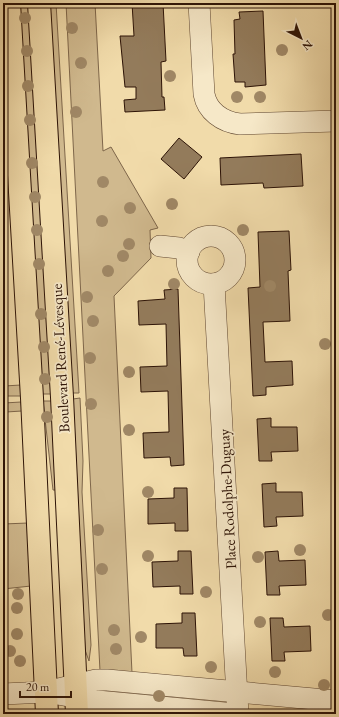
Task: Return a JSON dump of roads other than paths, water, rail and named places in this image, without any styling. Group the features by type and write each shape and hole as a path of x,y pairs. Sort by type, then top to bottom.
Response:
{"main road":[{"name":"Boulevard René-Lévesque","path":"9,3 32,390 47,714"},
{"name":"Boulevard René-Lévesque","path":"39,3 62,389 76,698"}],"street":[{"path":"199,3 204,94 206,102 214,113 234,123 336,121"},
{"path":"207,237 221,239 228,244 234,257 232,272 227,278 214,284 207,284 194,277 188,264 189,252 194,244 207,237"},
{"path":"160,246 179,248 189,252"},
{"name":"Place Rodolphe-Duguay","path":"214,284 237,714"},
{"path":"76,698 101,680 237,692 293,706 336,701"},
{"path":"174,707 176,686"},
{"path":"3,694 46,692 96,701 237,714"}]}
